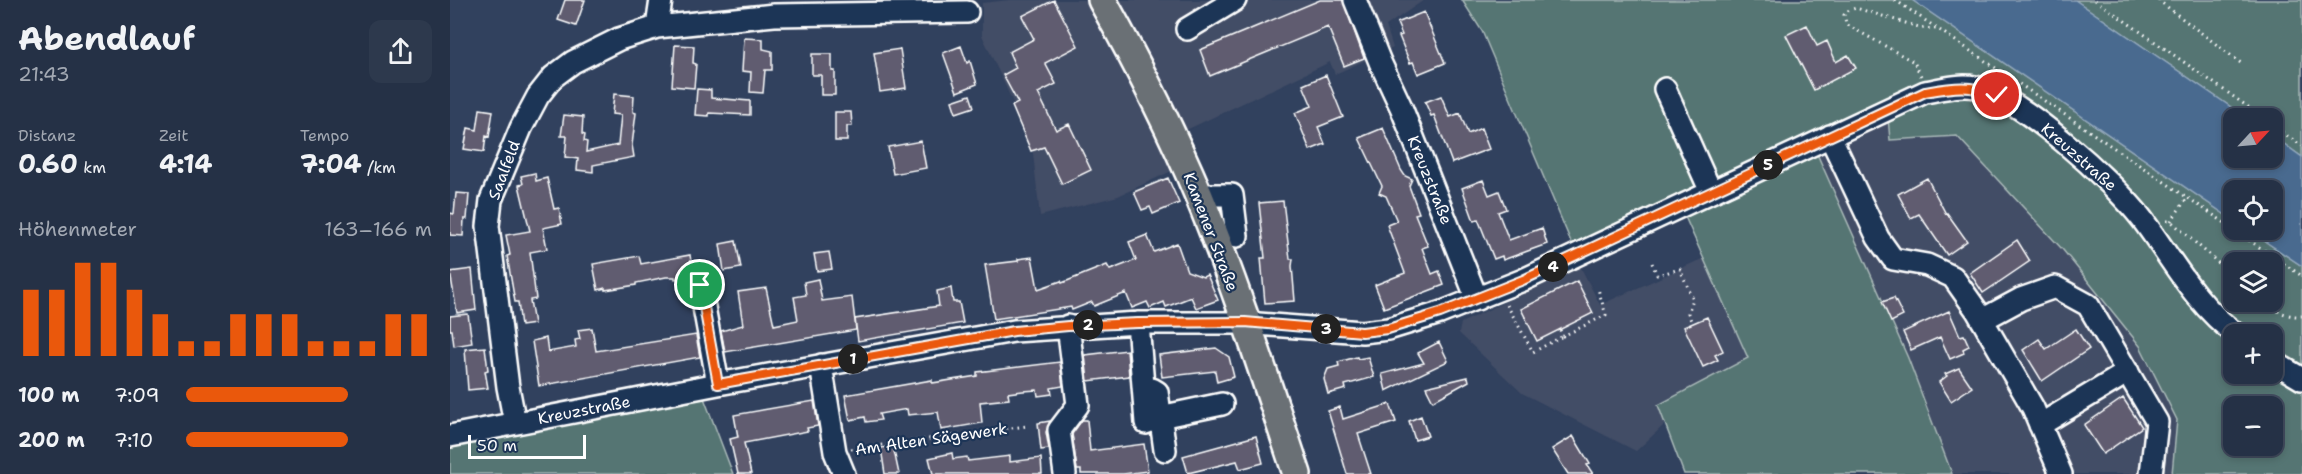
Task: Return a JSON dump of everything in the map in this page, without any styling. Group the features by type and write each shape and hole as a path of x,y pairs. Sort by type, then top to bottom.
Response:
{"main road":[{"name":"Kamener Straße","path":"1102,0 1135,60 1198,195 1245,322 1297,474"}],"street":[{"path":"657,27 661,0"},
{"path":"1187,29 1235,0"},
{"name":"Kreuzstraße","path":"1355,0 1401,107 1478,299"},
{"name":"Saalfeld","path":"515,423 488,241 491,200 520,128 538,96 553,77 592,51 619,39 657,27 774,15 814,6 967,12"},
{"name":"Kreuzstraße","path":"450,436 718,384 1014,331 1138,323 1245,322 1362,332 1388,329 1502,290 1925,92 1956,86 1976,87 1997,95 2078,153 2124,196 2197,298 2223,325"},
{"path":"1665,89 1711,192"},
{"path":"1830,136 1878,238 1893,259 1927,265 1953,277 1982,320 2033,408 2061,474"},
{"path":"1198,195 1232,195 1237,236"},
{"path":"700,285 718,384"},
{"path":"1982,320 2021,299 2055,287 2088,305 2157,422 2151,474"},
{"path":"1138,323 1142,381 1157,393 1153,420 1164,450"},
{"path":"1065,474 1059,430 1078,405 1068,326"},
{"name":"Am Alten Sägewerk","path":"821,365 835,452 844,474"},
{"path":"2283,368 2302,379"},
{"path":"2040,425 2128,372"},
{"path":"1153,420 1222,404"}],"path":[{"path":"1894,0 2223,222"},
{"path":"2095,0 2250,108"},
{"path":"2158,0 2242,64"},
{"path":"1925,92 1920,70 1914,62 1850,26 1846,23 1844,15 1847,11 1856,8 1922,28 1937,29"},
{"path":"2283,133 2302,146"},
{"path":"2171,221 2187,197"},
{"path":"2141,218 2171,221 2223,267"},
{"path":"2250,240 2302,276"},
{"path":"1652,263 1657,275 1680,269 1693,299 1688,314 1692,323"},
{"path":"1502,290 1507,305 1533,352 1606,315 1598,289"},
{"path":"2277,312 2302,316"},
{"path":"1560,330 1563,336"},
{"name":"Am Alten Sägewerk","path":"835,452 1027,426"}],"shaded area":[{"path":"1010,0 1424,0 1386,26 1393,48 1335,74 1330,62 1186,130 1180,167 1118,196 1040,216 1032,144 982,35 982,3"},
{"path":"1912,0 2075,0 2232,108 2223,108 2223,168 2283,168 2283,143 2302,157 2302,266 2263,240 2283,240 2283,180 2223,180 2223,213"},
{"path":"1888,117 1890,140 1957,136 2063,250 2140,346 2177,420 2172,474 1952,474 1908,358 1810,138"},
{"path":"1704,258 1748,359 1658,404 1665,424 1636,451 1522,393 1459,333 1461,323 1580,266 1600,305"}],"green space":[{"path":"1462,0 1912,0 2223,213 2223,240 2263,240 2281,252 2223,252 2223,312 2283,312 2283,253 2302,266 2302,474 2172,474 2177,420 2140,346 2063,250 1957,136 1890,140 1888,117 1810,138 1908,358 1952,474 1684,474 1658,405 1748,358 1678,201 1574,249 1482,31"},
{"path":"2075,0 2302,0 2302,157 2283,143 2283,108 2232,108"},
{"path":"704,398 733,474 450,474 450,448"}],"building":[{"path":"565,0 585,0 576,26 558,20"},
{"path":"1054,0 1078,46 1045,63 1056,84 1038,93 1056,130 1069,124 1091,170 1062,184 1044,147 1031,151 1012,106 1018,103 1003,75 1016,68 1009,52 1034,39 1022,16"},
{"path":"1320,0 1343,0 1364,58 1344,66 1328,27 1210,76 1200,50"},
{"path":"1424,12 1445,63 1418,74 1413,62 1410,63 1399,36 1402,35 1397,23"},
{"path":"1807,25 1817,46 1827,41 1836,62 1848,55 1856,68 1814,90 1786,35"},
{"path":"744,38 763,39 763,49 772,51 772,70 765,70 763,93 750,92 751,72 742,71"},
{"path":"675,45 694,46 693,63 696,64 694,88 672,86"},
{"path":"961,46 967,63 970,61 977,84 957,92 943,53"},
{"path":"900,49 906,88 880,92 874,53"},
{"path":"812,54 832,54 835,95 821,95 821,75 812,75"},
{"path":"1326,75 1343,117 1318,127 1325,144 1310,150 1295,113 1312,106 1303,85"},
{"path":"697,89 711,90 711,98 750,101 750,115 709,113 709,116 695,115"},
{"path":"614,94 634,96 633,112 636,113 632,145 634,157 593,165 593,172 577,170 578,159 565,157 567,136 561,136 564,115 583,117 582,134 585,135 584,141 587,142 586,152 618,145 621,115 612,114"},
{"path":"970,95 974,107 956,113 952,101"},
{"path":"1441,96 1450,117 1460,113 1468,134 1481,128 1489,149 1452,163 1434,115 1431,116 1425,102"},
{"path":"480,109 493,111 484,152 464,149 468,128 477,130"},
{"path":"835,112 851,112 852,126 847,126 847,141 835,141"},
{"path":"1383,128 1401,170 1405,176 1412,179 1409,186 1419,213 1415,214 1428,246 1422,248 1432,274 1439,271 1444,285 1384,308 1375,285 1405,273 1387,225 1397,221 1386,196 1379,193 1382,186 1359,138"},
{"path":"921,141 926,168 893,174 888,147"},
{"path":"535,173 536,181 547,178 554,209 559,208 562,224 543,228 547,249 530,252 536,299 530,300 534,324 521,326 507,256 510,255 506,235 530,231 519,185 523,184 521,176"},
{"path":"1168,178 1179,203 1153,214 1150,207 1142,210 1134,192"},
{"path":"1927,178 1946,214 1967,241 1947,255 1919,214 1911,218 1898,194"},
{"path":"1483,180 1489,195 1499,191 1506,209 1498,212 1509,240 1542,228 1547,244 1503,260 1502,256 1494,259 1478,219 1474,221 1462,188"},
{"path":"456,193 469,194 463,236 450,235 450,213 454,214"},
{"path":"1283,201 1290,259 1293,259 1295,301 1265,303 1261,258 1265,258 1259,203"},
{"path":"1147,235 1154,252 1177,243 1187,271 1203,277 1207,275 1218,300 1196,308 1191,297 1166,307 1164,302 1150,308 1147,302 1132,308 1126,293 1094,306 1092,302 1072,310 1071,307 994,319 985,265 1032,257 1038,289 1061,281 1062,283 1107,265 1110,270 1136,260 1129,242"},
{"path":"2017,240 2030,261 1983,293 1970,273"},
{"path":"736,241 741,268 724,271 720,244"},
{"path":"829,252 832,269 817,271 814,254"},
{"path":"690,255 693,274 691,277 675,279 675,277 666,277 636,283 636,285 598,290 593,264 639,256 641,264"},
{"path":"472,269 476,310 457,313 450,272"},
{"path":"818,279 822,301 852,297 856,330 725,352 721,331 743,325 738,292 766,288 774,325 798,320 794,297 806,295 804,282"},
{"path":"1577,281 1593,313 1537,341 1521,309"},
{"path":"951,288 953,302 959,302 963,323 858,341 855,319 939,306 937,291"},
{"path":"1894,298 1903,316 1891,322 1882,302"},
{"path":"1949,311 1960,336 1964,335 1969,346 1963,349 1964,353 1950,359 1940,337 1911,350 1903,332"},
{"path":"468,314 472,343 454,346 452,330 450,330 450,316"},
{"path":"1707,317 1723,351 1715,355 1718,360 1703,367 1684,327"},
{"path":"592,328 596,351 696,335 700,357 539,386 532,341 546,338 548,352 576,347 575,340 580,339 578,330"},
{"path":"2076,329 2089,349 2042,381 2023,350 2039,339 2046,349"},
{"path":"1439,342 1448,361 1386,391 1382,374 1424,363 1418,353"},
{"path":"485,347 488,388 468,390 465,349"},
{"path":"1216,348 1229,357 1234,377 1217,382 1215,371 1162,377 1159,355"},
{"path":"1127,350 1129,376 1088,381 1085,355"},
{"path":"1357,357 1358,359 1368,357 1374,377 1345,385 1346,389 1328,394 1324,379 1328,369 1339,366 1338,362"},
{"path":"1060,362 1063,386 1051,388 1052,394 1038,396 1037,390 1023,391 1008,393 1009,399 980,402 982,423 941,430 938,412 908,415 907,409 879,414 881,420 866,422 865,417 850,420 845,395 932,380 932,383 977,376 977,372"},
{"path":"1959,368 1972,387 1951,401 1939,382 1947,376 1945,374"},
{"path":"1468,377 1469,381 1433,401 1426,387"},
{"path":"2123,398 2142,427 2103,454 2084,425"},
{"path":"814,401 818,426 807,428 808,431 744,443 751,474 738,474 730,439 738,437 734,415"},
{"path":"1390,404 1396,422 1358,434 1371,474 1347,474 1328,411 1340,407 1343,419"},
{"path":"1421,416 1428,436 1415,440 1409,421"},
{"path":"1082,420 1087,420 1090,451 1144,444 1148,471 1123,474 1081,474 1081,470 1077,470 1072,434"},
{"path":"1050,421 1046,432 1049,449 1041,450 1038,423"},
{"path":"1256,436 1263,463 1240,469 1237,461 1188,473 1183,456"},
{"path":"1573,436 1590,464 1587,465 1593,474 1568,474 1552,449"},
{"path":"893,446 899,474 885,474 881,448"},
{"path":"952,453 953,459 967,457 968,461 1010,456 1010,462 1041,458 1042,474 933,474 929,458"}],"route":[{"path":"700,285 718,384 1014,331 1068,326 1245,322 1362,332 1388,329 1440,313 1523,280 1925,92 1956,86 1976,87 1997,95"}]}
